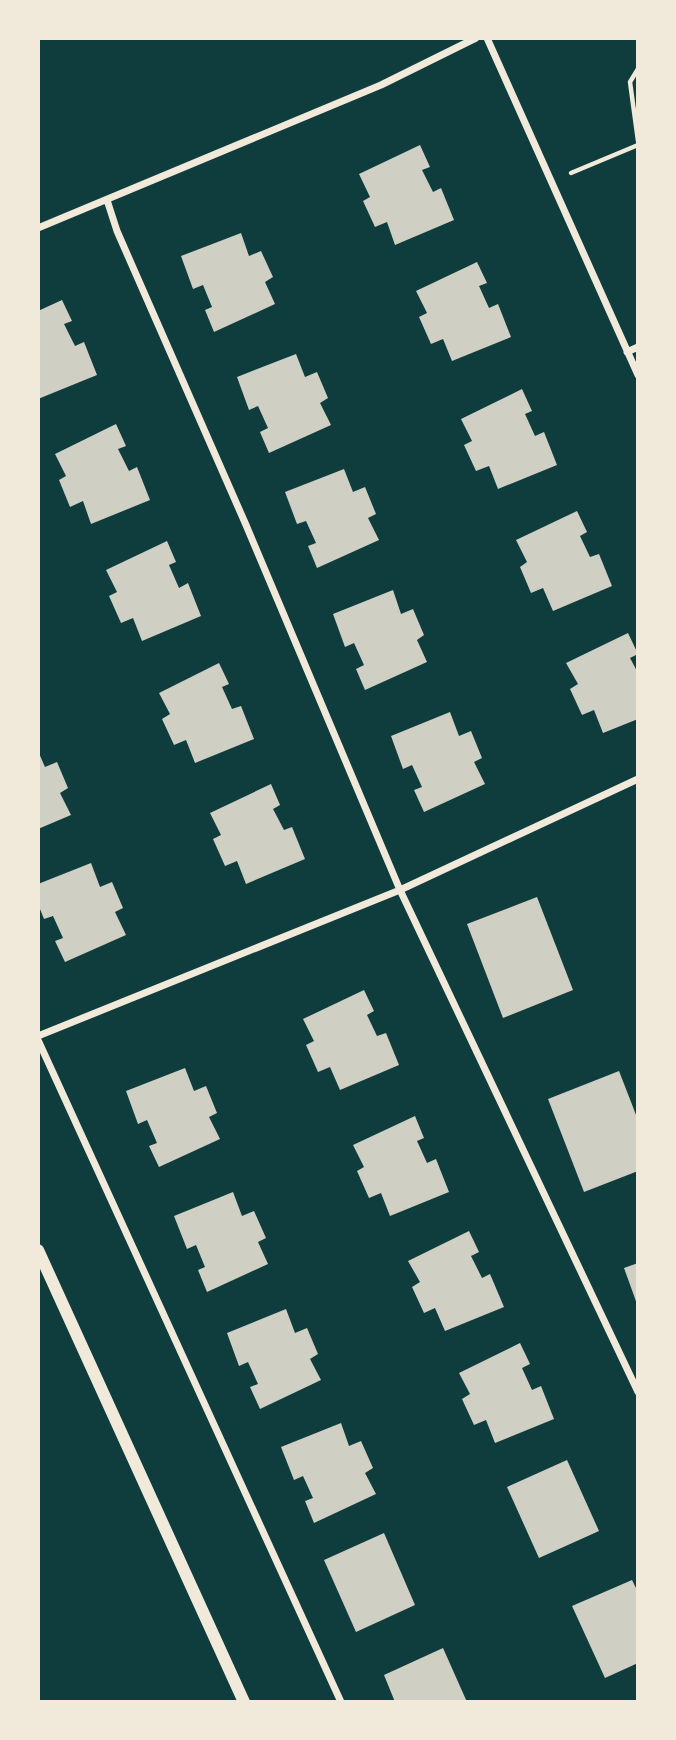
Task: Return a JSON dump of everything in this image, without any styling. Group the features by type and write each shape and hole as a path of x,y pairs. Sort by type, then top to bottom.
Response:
{"street":[{"path":"38,228 381,85 476,38"},
{"path":"488,38 638,375"},
{"path":"107,200 117,231 251,537 400,890 638,1392"},
{"path":"627,352 638,347"},
{"path":"341,1702 42,1056 38,1038 400,890 638,779"},
{"path":"38,1250 244,1702"}],"path":[{"path":"550,182 638,143 630,82 638,69"}],"building":[{"path":"420,145 430,167 422,170 433,192 441,188 454,220 395,245 387,222 375,227 363,201 370,197 359,174"},
{"path":"241,233 249,256 261,251 273,277 265,282 275,304 214,332 205,310 212,307 203,285 193,289 181,256"},
{"path":"477,262 487,283 479,286 489,308 498,304 511,337 452,361 443,339 431,344 419,317 427,313 416,291"},
{"path":"62,300 72,321 64,324 75,346 84,342 97,375 38,399 38,311"},
{"path":"296,354 305,377 317,372 328,398 320,403 331,425 269,453 260,432 268,428 258,406 249,410 237,377"},
{"path":"522,389 532,411 525,414 535,436 544,432 557,465 498,489 489,466 476,471 464,445 472,441 461,419"},
{"path":"116,424 126,446 118,449 129,471 137,467 150,500 91,524 83,501 70,507 59,480 66,476 55,454"},
{"path":"344,469 353,492 365,487 376,514 368,518 379,540 317,568 308,546 316,543 306,521 297,524 285,492"},
{"path":"577,511 587,532 580,536 590,557 599,554 612,586 553,611 543,588 531,593 520,567 527,562 516,540"},
{"path":"167,541 176,562 169,565 179,588 188,583 201,616 142,641 133,618 121,623 109,596 117,592 106,570"},
{"path":"393,590 401,614 413,609 424,635 417,640 427,662 365,690 356,669 364,665 354,643 345,647 333,614"},
{"path":"628,633 638,654 630,658 638,673 638,719 603,733 594,710 582,715 570,689 578,684 566,663"},
{"path":"219,663 229,684 222,687 232,709 241,706 254,739 195,763 186,740 174,745 162,719 170,714 159,693"},
{"path":"450,712 459,736 471,731 482,758 474,762 485,784 424,812 414,790 422,787 412,765 403,769 391,736"},
{"path":"38,751 45,767 57,762 68,788 60,793 71,815 38,829"},
{"path":"271,784 280,805 273,809 284,830 292,827 305,859 246,884 237,861 225,866 213,839 221,835 210,813"},
{"path":"91,863 100,887 112,882 123,908 115,912 126,935 65,962 55,941 63,938 53,916 44,919 38,904 38,884"},
{"path":"537,897 573,990 503,1018 467,924"},
{"path":"364,990 374,1011 367,1015 377,1036 386,1033 399,1065 340,1090 330,1067 318,1072 306,1045 314,1041 303,1019"},
{"path":"185,1068 194,1091 206,1086 217,1113 209,1117 220,1139 159,1167 149,1146 157,1143 147,1120 138,1124 126,1091"},
{"path":"619,1071 638,1120 638,1171 584,1192 548,1099"},
{"path":"415,1116 424,1138 417,1141 427,1163 436,1159 449,1192 390,1216 381,1193 369,1198 357,1171 364,1167 353,1145"},
{"path":"233,1192 242,1216 254,1211 266,1238 258,1242 268,1264 207,1292 198,1270 205,1267 196,1245 187,1249 174,1216"},
{"path":"469,1231 479,1252 471,1256 482,1278 490,1274 504,1307 445,1331 435,1308 424,1313 412,1287 420,1282 408,1261"},
{"path":"638,1263 638,1304 637,1304 624,1268"},
{"path":"286,1309 295,1333 307,1328 318,1354 310,1359 321,1380 260,1409 250,1387 258,1384 248,1362 239,1366 227,1333"},
{"path":"520,1343 530,1364 522,1368 532,1390 541,1386 554,1419 495,1443 486,1420 474,1425 462,1399 470,1394 459,1373"},
{"path":"341,1423 349,1446 361,1441 373,1468 365,1473 376,1494 314,1523 305,1501 313,1498 303,1476 294,1480 281,1447"},
{"path":"567,1460 599,1531 539,1558 507,1487"},
{"path":"384,1533 415,1605 356,1632 324,1560"},
{"path":"632,1580 638,1592 638,1663 605,1678 572,1606"},
{"path":"443,1648 467,1702 395,1702 384,1675"}]}
